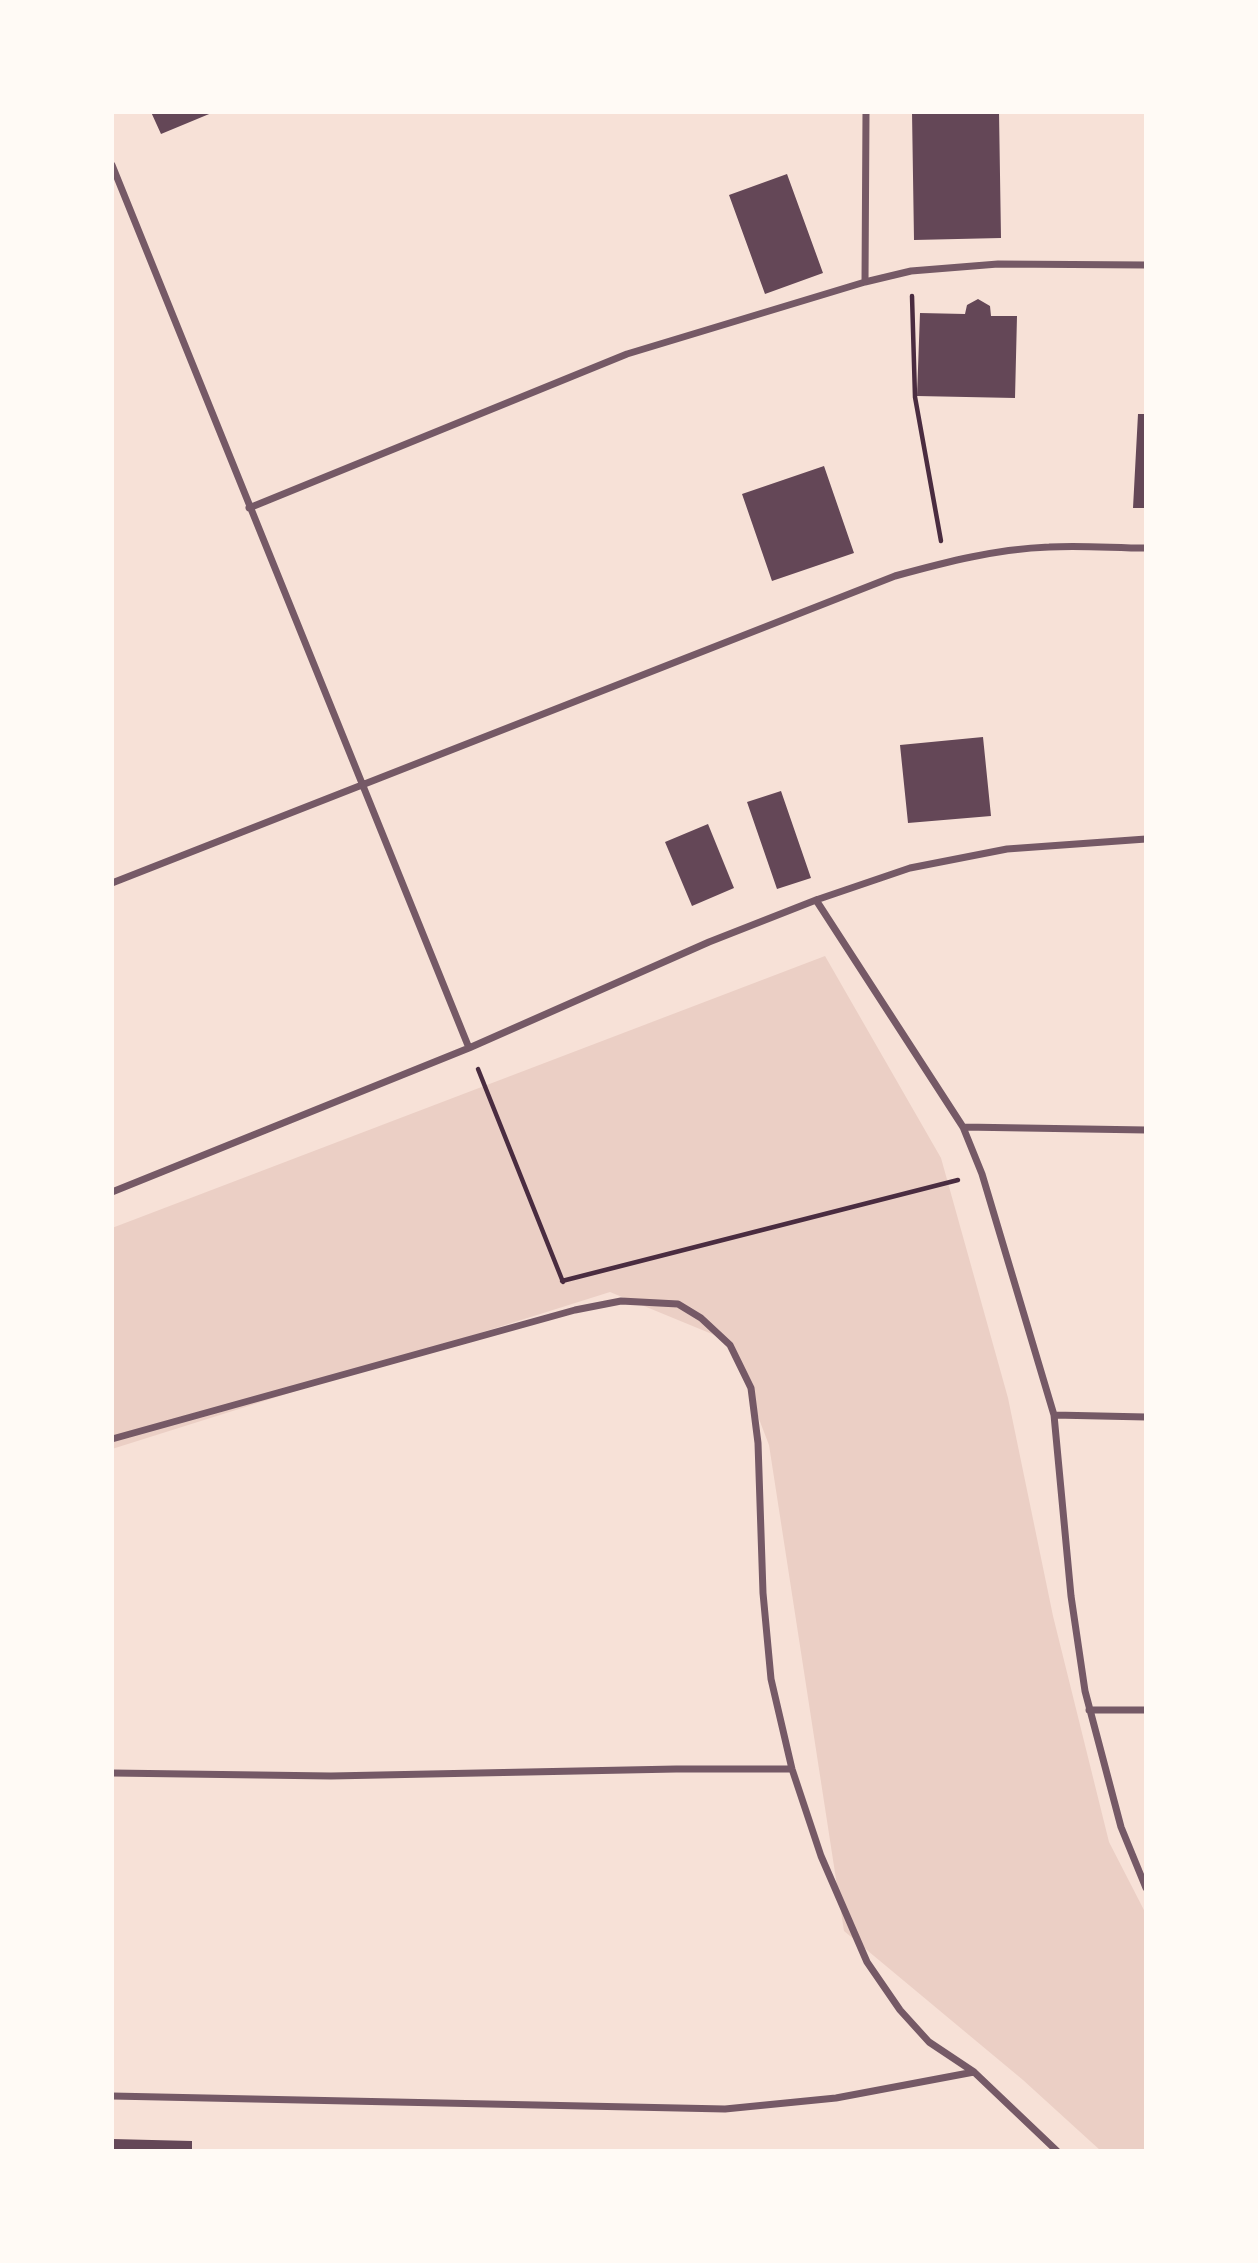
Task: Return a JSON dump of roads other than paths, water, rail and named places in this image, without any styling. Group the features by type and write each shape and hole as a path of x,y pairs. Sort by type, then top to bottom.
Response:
{"street":[{"path":"865,282 866,112"},
{"path":"112,165 470,1048"},
{"path":"249,508 627,354 865,282 911,271 998,264 1146,265"},
{"path":"112,883 895,576 995,552 1049,547 1146,548"},
{"path":"112,1192 470,1048 709,942 910,867 1007,849 1146,839"},
{"path":"816,900 963,1126 982,1174 1054,1415 1071,1596 1089,1710 1121,1827 1146,1888"},
{"path":"963,1126 1146,1130"},
{"path":"112,1439 575,1310 621,1301 678,1304 701,1318 730,1345 751,1388 758,1443 763,1593 771,1679 792,1769 821,1856 867,1962 900,2010 929,2042 974,2071 1058,2151"},
{"path":"1054,1415 1146,1417"},
{"path":"1089,1710 1146,1710"},
{"path":"112,1773 331,1776 792,1769"},
{"path":"112,2096 725,2109 836,2098 974,2071"}]}
